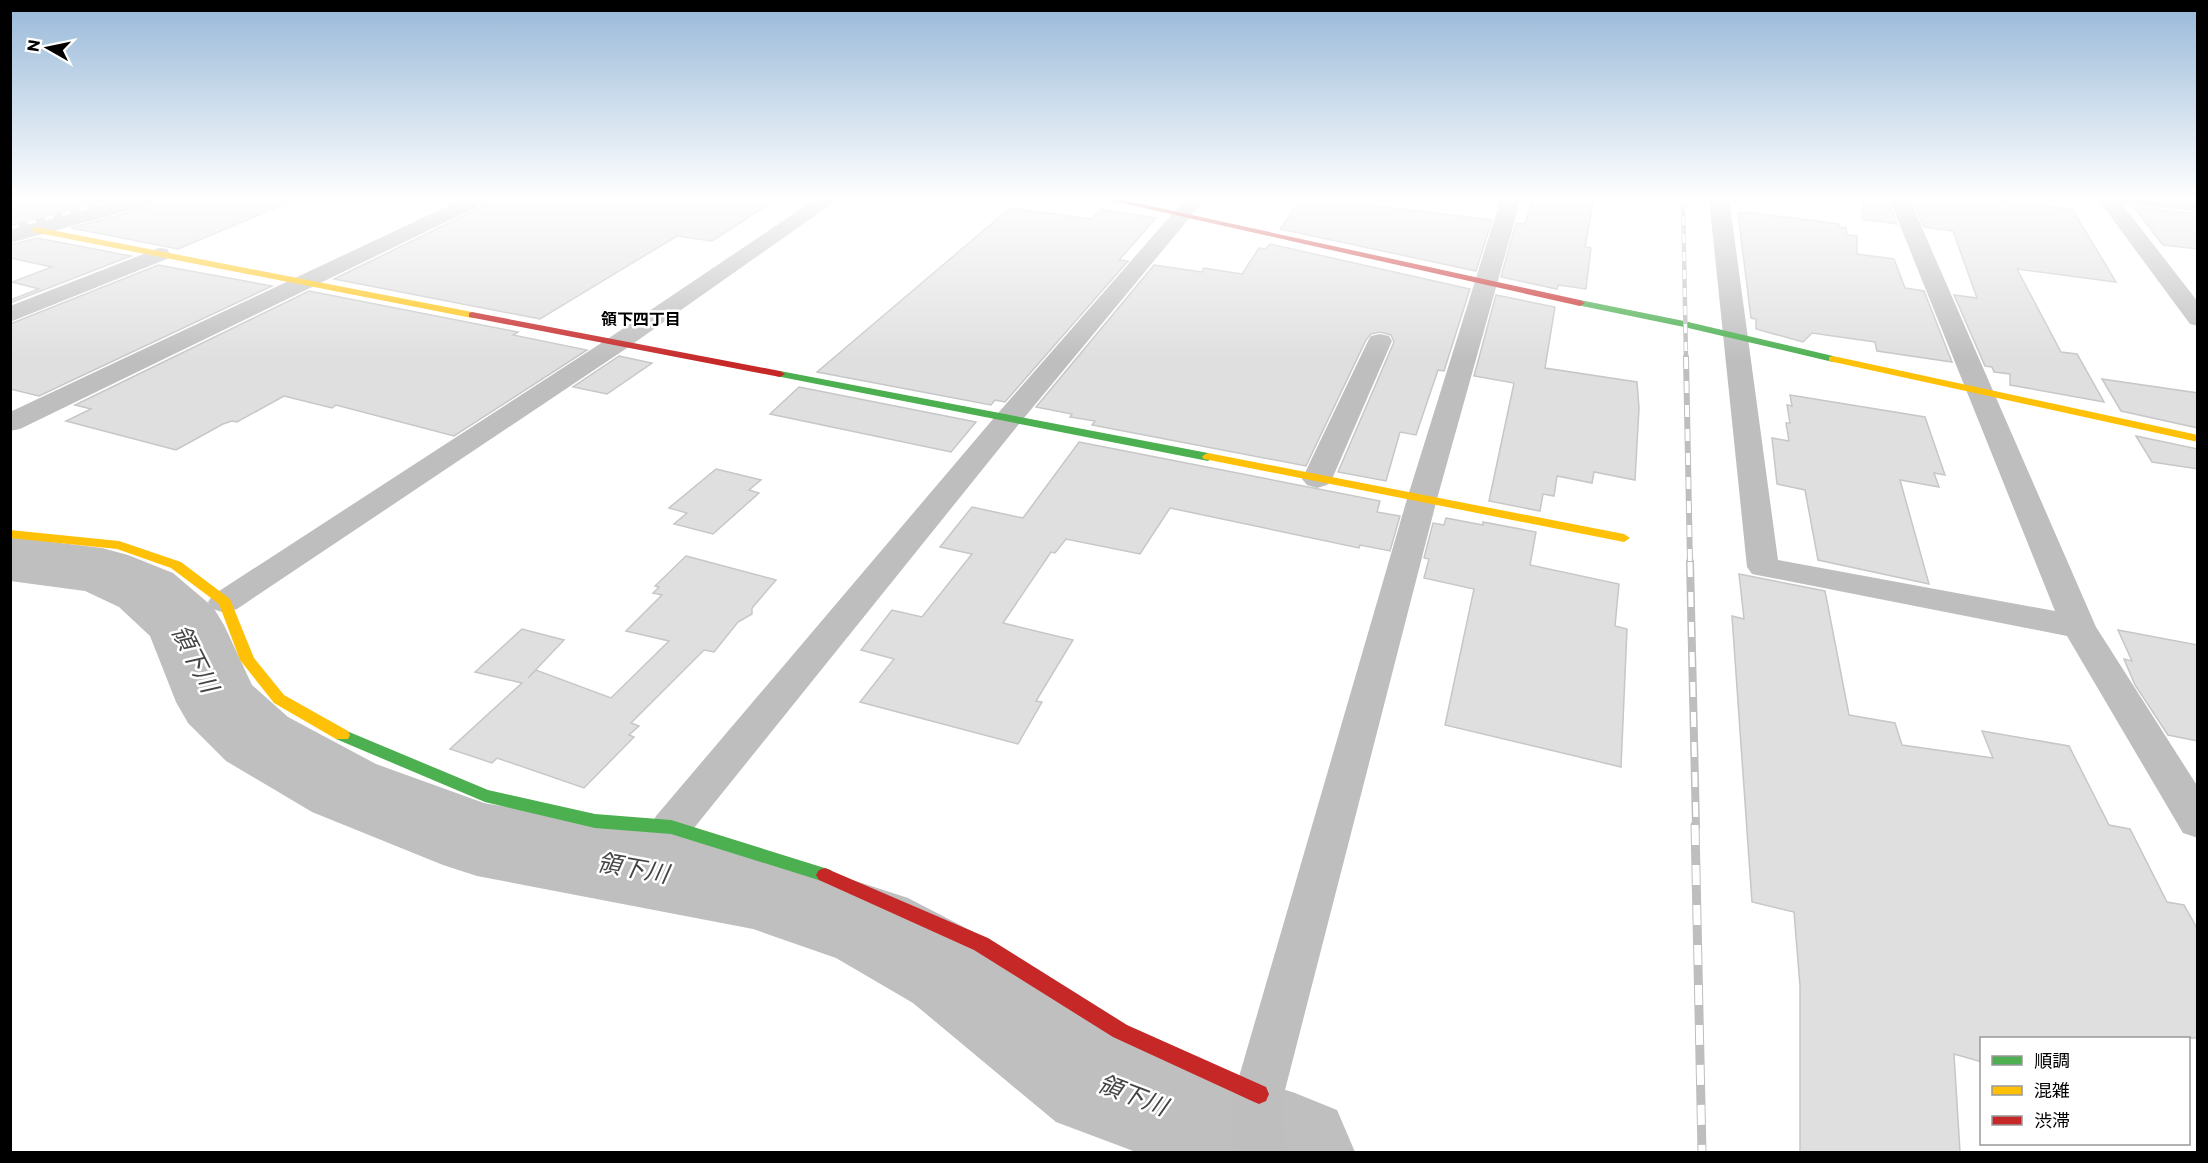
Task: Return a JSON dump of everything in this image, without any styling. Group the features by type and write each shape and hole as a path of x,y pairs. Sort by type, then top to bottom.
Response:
{"street":[{"path":"150,252 1624,538"},
{"path":"10,423 367,252"},
{"path":"225,602 618,343 751,252"},
{"path":"671,827 1009,418 1150,252"},
{"path":"1366,252 1487,284 1674,322 1737,338 2198,439"},
{"path":"10,534 119,545 176,565 225,602 247,660 279,699 338,734 485,796 595,821 671,827 819,872 981,944 1259,1122 1422,499 1496,252"},
{"path":"1726,252 1762,567 2079,627"},
{"path":"1922,252 2079,627 2198,822"},
{"path":"2148,252 2198,319"},
{"path":"10,315 159,254"},
{"path":"1317,478 1380,341"}],"building":[{"path":"10,252 112,252 131,256 10,303 10,300 39,289 12,282 52,267 10,258"},
{"path":"389,252 650,252 540,319 334,279"},
{"path":"958,252 1126,252 1119,260 1128,261 1005,402 995,400 991,405 817,372"},
{"path":"1256,252 1307,252 1470,289 1444,371 1438,370 1416,435 1400,432 1386,481 1338,472 1394,342 1391,335 1380,332 1371,334 1366,340 1306,466 1092,425 1095,421 1070,417 1072,414 1036,407 1154,265 1202,272 1204,268 1242,274"},
{"path":"1389,252 1482,252 1476,271"},
{"path":"1508,252 1590,252 1586,289 1558,285 1557,289 1501,277"},
{"path":"1743,252 1857,252 1894,259 1905,288 1924,291 1952,362 1877,351 1875,342 1812,333 1803,342 1756,329 1756,319 1751,318"},
{"path":"1961,252 2098,252 2116,282 2017,269 2061,352 2077,354 2104,402 2010,385 2010,374 1994,372 1992,367 1985,366 1954,295 1977,298"},
{"path":"158,265 272,286 39,396 10,389 10,324"},
{"path":"309,291 518,332 513,335 587,350 454,436 336,405 332,408 284,396 237,422 223,424 176,450 66,421 91,409 75,405"},
{"path":"1496,295 1555,307 1545,368 1637,382 1639,408 1635,480 1594,472 1592,483 1557,476 1554,496 1543,494 1540,511 1489,501 1514,383 1474,376"},
{"path":"619,356 652,363 607,394 573,387"},
{"path":"2102,379 2198,393 2198,428 2121,411"},
{"path":"799,387 976,422 951,452 770,414"},
{"path":"1790,395 1925,417 1945,475 1934,473 1939,487 1900,480 1929,584 1818,560 1805,490 1777,484 1772,438 1789,441 1786,423 1790,423 1787,405 1792,406"},
{"path":"2136,436 2198,449 2198,469 2152,462"},
{"path":"1079,442 1380,501 1377,512 1400,516 1390,551 1360,545 1359,548 1170,508 1140,554 1066,539 1055,553 1051,552 1003,623 1073,640 1036,701 1042,702 1018,744 860,702 894,659 861,650 892,610 922,617 972,554 940,547 972,507 1023,518"},
{"path":"716,469 761,480 749,490 759,493 713,534 674,524 687,513 669,508"},
{"path":"1446,518 1536,532 1530,565 1619,584 1615,626 1627,629 1621,767 1445,725 1474,589 1424,578 1429,559 1424,558 1433,523 1444,525"},
{"path":"686,556 776,580 752,608 752,614 738,622 714,652 704,650 631,723 639,726 629,735 634,737 584,788 497,758 492,763 450,749 522,683 475,672 522,629 564,640 528,678 536,670 611,698 669,641 626,631 662,595 653,593 659,587 655,586"},
{"path":"1739,574 1825,591 1849,715 1895,723 1902,745 1993,758 1982,731 2069,746 2109,825 2130,829 2167,902 2184,905 2198,930 2198,1038 1980,1037 1980,1061 1954,1054 1960,1152 1800,1152 1800,986 1794,912 1752,902 1732,616 1744,619"},
{"path":"2118,630 2198,645 2198,741 2168,735 2135,685 2124,659 2132,661"}],"waterway":[{"name":"領下川","path":"10,559 102,571 146,590 185,625 218,702 257,739 344,788 477,839 757,889 872,928 950,971 1097,1084 1295,1152"}],"railway":[{"path":"1684,252 1686,358"},
{"path":"1686,357 1690,564"},
{"path":"1690,562 1696,827"},
{"path":"1695,825 1702,1152"}],"traffic: fast":[{"path":"1580,303 1684,324 1833,359"},
{"path":"780,374 1208,457"},
{"path":"342,735 485,796 595,821 671,827 825,875"}],"traffic: slow":[{"path":"150,252 472,315"},
{"path":"1833,359 2198,439"},
{"path":"1208,457 1624,538"},
{"path":"10,534 119,545 176,565 225,602 247,660 279,699 342,735"}],"traffic: jam":[{"path":"1350,252 1580,303"},
{"path":"472,315 780,374"},
{"path":"825,875 981,944 1120,1031 1259,1094"}],"district":[{"name":"領下四丁目","path":"641,318"}]}
